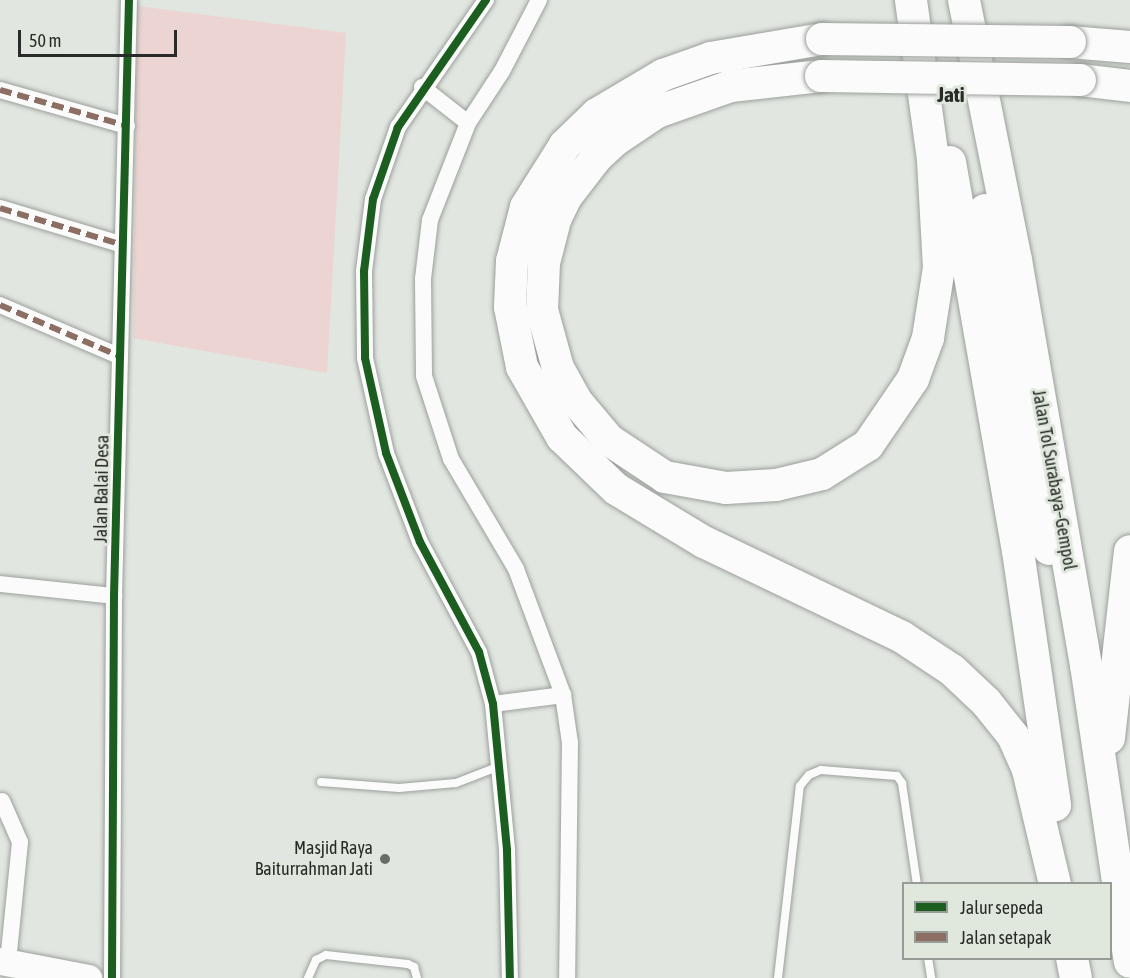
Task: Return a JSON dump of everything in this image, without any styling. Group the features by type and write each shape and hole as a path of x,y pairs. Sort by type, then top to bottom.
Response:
{"highway":[{"path":"911,0 933,159 939,268 928,338 908,388 868,444 842,465 822,474 776,485 726,489 665,477 609,440 577,402 558,368 542,310 544,263 555,220 572,188 596,158 614,141 657,112 731,86 821,76 1080,80 1130,86"},
{"path":"916,0 969,256 1018,551 1066,882"},
{"name":"Jalan Tol Surabaya–Gempol","path":"964,0 989,119 1086,665 1130,962"},
{"path":"1055,882 1028,770 1013,736 986,702 952,670 902,637 704,542 616,489 562,437 522,367 510,307 512,261 526,207 565,145 606,107 663,75 711,58 822,39 1070,42 1130,47"},
{"path":"1105,786 1119,629 1130,551"},
{"path":"1073,960 1078,978"},
{"path":"1077,960 1078,978"}],"main road":[{"path":"4,962 88,978"}],"street":[{"name":"Jalan Balai Desa","path":"112,978 114,596 129,0"},
{"path":"486,0 422,87 398,127 374,199 364,271 365,358 386,453 420,542 479,652 493,704 500,766 510,978"},
{"path":"539,0 502,71 468,123 430,220 423,279 424,376 450,459 516,569 563,695 570,743 567,978"},
{"path":"422,87 468,123"},
{"path":"0,90 127,126"},
{"path":"0,208 123,245"},
{"path":"0,305 119,356"},
{"path":"0,584 114,596"},
{"path":"493,704 563,695"},
{"path":"2,801 20,842 4,962"}],"lane":[{"path":"321,782 399,788 456,783 500,766"},
{"path":"778,978 800,786 809,775 821,770 897,776 902,783 917,882"},
{"path":"308,978 316,960 326,955 408,964 414,967 417,978"},
{"path":"928,960 931,978"}],"shaded area":[{"path":"137,6 346,33 327,373 133,338"}],"marked path":[{"path":"0,90 127,126"},
{"path":"0,208 123,245"},
{"path":"0,305 119,356"}],"cycle path":[{"path":"112,978 114,596 129,0"},
{"path":"486,0 398,127 373,199 364,271 365,358 386,453 420,542 479,652 493,704 507,850 510,978"}],"place":[{"name":"Masjid Raya Baiturrahman Jati","path":"385,859"}],"district":[{"name":"Jati","path":"951,94"}]}
